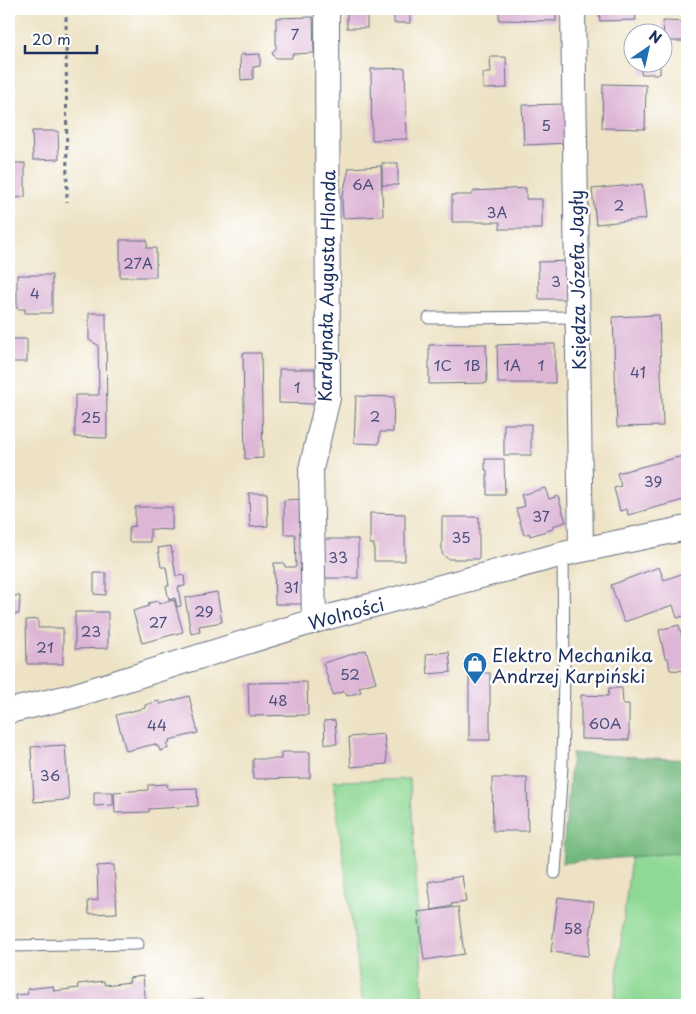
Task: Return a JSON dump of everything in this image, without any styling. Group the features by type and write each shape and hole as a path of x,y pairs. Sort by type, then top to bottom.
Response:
{"street":[{"name":"Kardynała Augusta Hlonda","path":"314,621 311,469 328,398 327,9"},
{"name":"Księdza Józefa Jagły","path":"572,552 577,317 573,9"},
{"name":"Wolności","path":"9,711 73,696 314,621 572,552 687,528"}],"lane":[{"path":"429,318 577,317"},
{"path":"555,873 572,552"},
{"path":"9,946 138,944"}],"path":[{"path":"66,9 67,202"}],"green space":[{"path":"572,753 687,760 687,852 562,863"},
{"path":"410,779 424,1005 363,1005 333,781"},
{"path":"687,852 687,1005 602,1005 614,1002 631,856"}],"building":[{"path":"347,9 367,9 367,28 347,28"},
{"path":"394,9 410,9 410,23 394,23"},
{"path":"499,9 556,9 556,21 499,20"},
{"path":"599,9 635,9 636,20 600,21"},
{"path":"313,17 314,53 292,54 292,58 274,57 272,52 276,49 276,18"},
{"path":"663,21 687,22 687,41 674,41 674,22"},
{"path":"260,54 260,66 253,67 253,79 241,80 240,55"},
{"path":"490,57 506,57 507,88 483,89 483,73 491,73"},
{"path":"405,68 407,139 372,140 371,69"},
{"path":"641,72 660,72 660,74 641,74"},
{"path":"603,84 646,85 645,129 602,128"},
{"path":"568,104 570,143 524,145 522,105"},
{"path":"32,131 58,131 59,159 33,160"},
{"path":"9,163 25,163 25,197 9,198"},
{"path":"382,163 398,163 398,185 382,185"},
{"path":"381,166 383,216 343,218 342,198 349,168"},
{"path":"642,184 646,219 596,224 592,189"},
{"path":"526,188 526,199 542,199 542,229 500,229 500,222 452,222 452,195 472,195 474,191"},
{"path":"120,240 147,240 147,248 156,248 156,277 120,277"},
{"path":"574,261 574,299 539,299 538,262"},
{"path":"17,275 52,275 52,313 25,313 25,309 17,309"},
{"path":"89,313 106,313 107,438 75,437 75,395 99,395 98,345 89,340"},
{"path":"659,315 663,426 617,427 613,317"},
{"path":"684,336 687,336 687,358 685,358"},
{"path":"9,339 27,339 27,362 9,362"},
{"path":"486,344 487,383 429,384 429,345"},
{"path":"555,344 555,383 498,383 497,345"},
{"path":"243,353 261,353 263,458 245,459"},
{"path":"279,369 315,369 316,404 279,403"},
{"path":"356,396 394,397 393,432 380,432 379,444 354,443"},
{"path":"504,424 531,424 531,455 504,455"},
{"path":"687,455 687,499 628,515 627,509 620,511 614,488 621,486 617,473"},
{"path":"485,459 504,459 505,495 487,495"},
{"path":"545,488 549,499 558,496 566,522 552,526 553,529 530,536 529,533 524,535 516,509 525,506 521,495"},
{"path":"249,493 267,493 268,526 250,527"},
{"path":"305,499 307,604 275,604 274,563 284,563 285,567 296,567 295,534 284,534 284,500"},
{"path":"135,507 172,507 172,530 150,529 150,542 129,542 129,527 135,526"},
{"path":"370,513 405,514 405,561 374,561 374,544 370,544"},
{"path":"442,517 479,517 479,559 448,559 442,554"},
{"path":"319,539 358,539 358,578 319,578"},
{"path":"171,546 176,576 184,575 185,586 178,587 181,606 177,607 175,598 169,600 166,586 169,586 166,567 161,567 158,548"},
{"path":"659,567 664,580 687,572 687,615 677,618 673,605 624,622 611,585"},
{"path":"94,573 106,573 106,595 94,594"},
{"path":"217,592 222,622 199,626 200,632 191,634 185,598"},
{"path":"9,596 20,596 19,614 14,614 12,636 9,636"},
{"path":"174,600 183,632 142,643 133,611 149,606 148,603 158,601 159,604"},
{"path":"75,612 108,612 108,648 75,649"},
{"path":"38,619 38,628 63,628 63,664 27,664 26,620"},
{"path":"679,625 687,658 687,671 670,670 668,658 665,658 659,630"},
{"path":"366,650 376,682 359,687 361,692 347,696 345,691 333,695 323,663"},
{"path":"449,652 451,672 428,674 426,654"},
{"path":"469,673 490,673 490,740 469,740"},
{"path":"307,682 308,715 249,716 248,683"},
{"path":"609,688 622,688 623,704 629,704 629,740 581,739 581,695 608,696"},
{"path":"189,696 198,733 169,740 170,743 167,743 169,748 160,751 155,744 126,751 116,715 145,708 145,705 159,701 160,704"},
{"path":"335,720 337,744 325,744 324,721"},
{"path":"384,734 387,764 351,767 349,737"},
{"path":"65,745 69,800 34,802 31,747"},
{"path":"281,752 310,752 310,778 253,779 253,759 281,759"},
{"path":"492,778 527,778 528,831 493,831"},
{"path":"167,784 168,789 197,788 198,806 149,809 149,812 115,813 114,792 148,790 148,785"},
{"path":"94,792 113,792 113,805 94,806"},
{"path":"114,865 117,913 89,914 88,901 98,900 97,866"},
{"path":"462,876 466,902 432,910 428,882"},
{"path":"558,897 594,902 588,956 551,952"},
{"path":"458,907 464,954 424,960 418,912"},
{"path":"143,976 146,1005 16,1005 15,995 28,994 27,989 53,986 54,991 79,988 78,984 104,981 105,985 130,982 129,978"},
{"path":"203,998 203,1005 183,1005 182,1001"}],"place":[{"name":"Elektro Mechanika Andrzej Karpiński","path":"475,685"}]}
